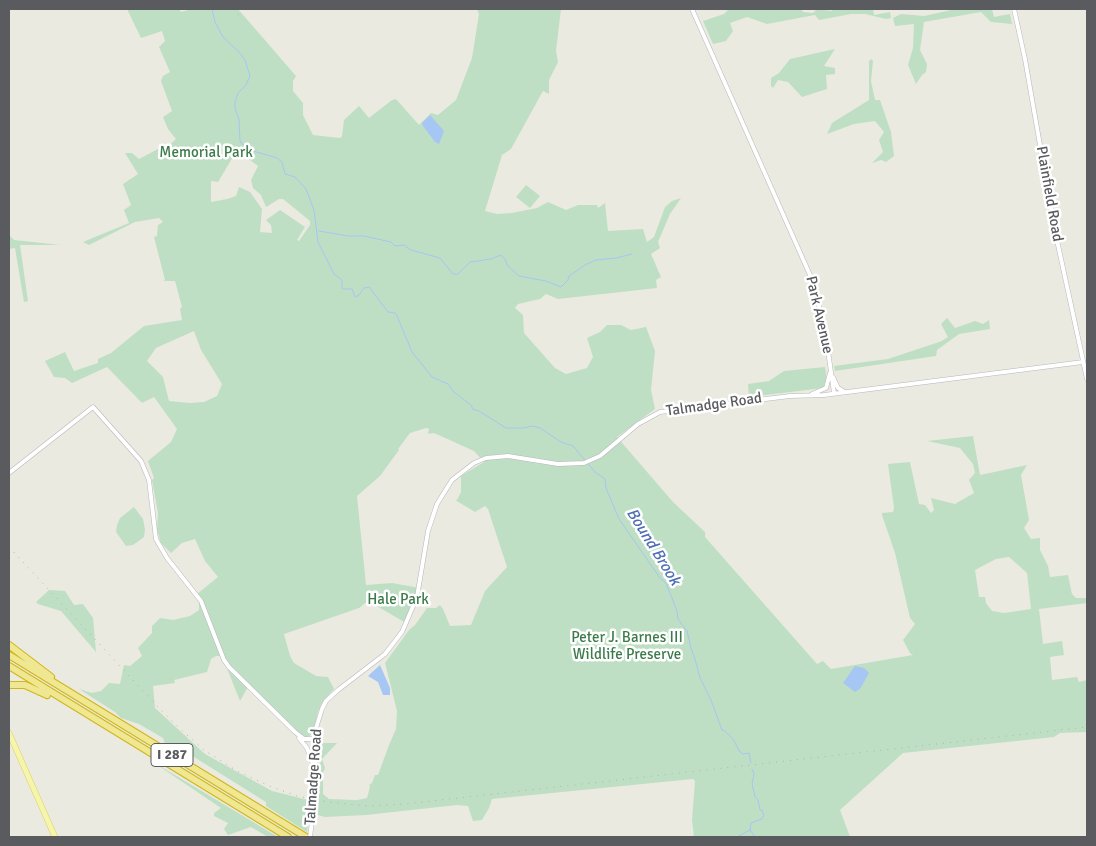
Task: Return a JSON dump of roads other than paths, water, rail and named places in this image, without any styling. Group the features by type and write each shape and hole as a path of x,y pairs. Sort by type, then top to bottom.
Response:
{"highway":[{"path":"9,645 64,686 69,692"},
{"name":"I 287","path":"9,655 308,837"},
{"name":"I 287","path":"9,666 288,837"},
{"path":"9,685 20,684 34,688 99,725 105,725"}],"main road":[{"path":"9,733 55,837"}],"street":[{"name":"Park Avenue","path":"692,9 813,281 834,393"},
{"name":"Plainfield Road","path":"1014,9 1025,59 1055,231 1087,379"},
{"path":"834,393 1083,362"},
{"path":"830,369 838,388 848,392"},
{"path":"807,395 826,388 830,369"},
{"name":"Talmadge Road","path":"308,837 315,793 316,728 322,709 326,701 338,690 385,654 407,623 415,606 420,588 430,523 437,504 448,485 460,472 486,458 508,456 565,464 584,463 596,458 638,424 660,412 714,404 834,393"},
{"path":"9,473 93,407 141,461 149,480 156,539 163,552 201,601 224,660 234,673 295,732 304,739 316,740"},
{"path":"307,739 316,728"},
{"path":"295,732 307,748 315,771"}],"water":[{"path":"430,115 444,131 439,144 435,142 422,123"},
{"path":"380,665 390,688 390,695 383,695 378,682 368,676"},
{"path":"855,666 864,668 869,673 860,689 855,692 843,683"}],"waterway":[{"name":"Bound Brook","path":"212,9 215,22 223,37 245,60 250,76 246,85 238,93 235,102 235,109 239,119 240,141 253,151 277,158 282,162 285,174 295,177 306,189 314,210 318,242 334,274 342,280 342,288 352,289 355,297 364,288 369,287 388,312 395,313 412,352 432,377 448,384 453,391 472,406 472,409 479,411 506,428 533,426 540,428 561,442 573,446 595,472 605,479 606,488 619,519 660,578 666,583 677,611 678,619 687,631 700,678 711,700 722,730 733,739 740,752 743,754 749,753 751,763"},
{"path":"319,231 348,236 364,236 391,242 395,246 404,245 411,250 440,258 453,274 458,274 470,262 491,259 501,255 507,265 519,276 546,281 561,287 568,280 569,276 585,265 596,260 632,254"},
{"name":"Bound Brook","path":"752,769 754,774 752,784 755,797 764,815 762,819 751,823 750,830 755,837"},
{"path":"737,837 750,830"}],"railway":[{"path":"233,9 243,19"},
{"path":"9,547 158,707 204,750 237,771 269,786 297,796 328,802 369,806 405,804 1087,727"}],"park label":[{"name":"Memorial Park","path":"206,153"},
{"name":"Hale Park","path":"398,600"},
{"name":"Peter J. Barnes III Wildlife Preserve","path":"627,646"}]}
